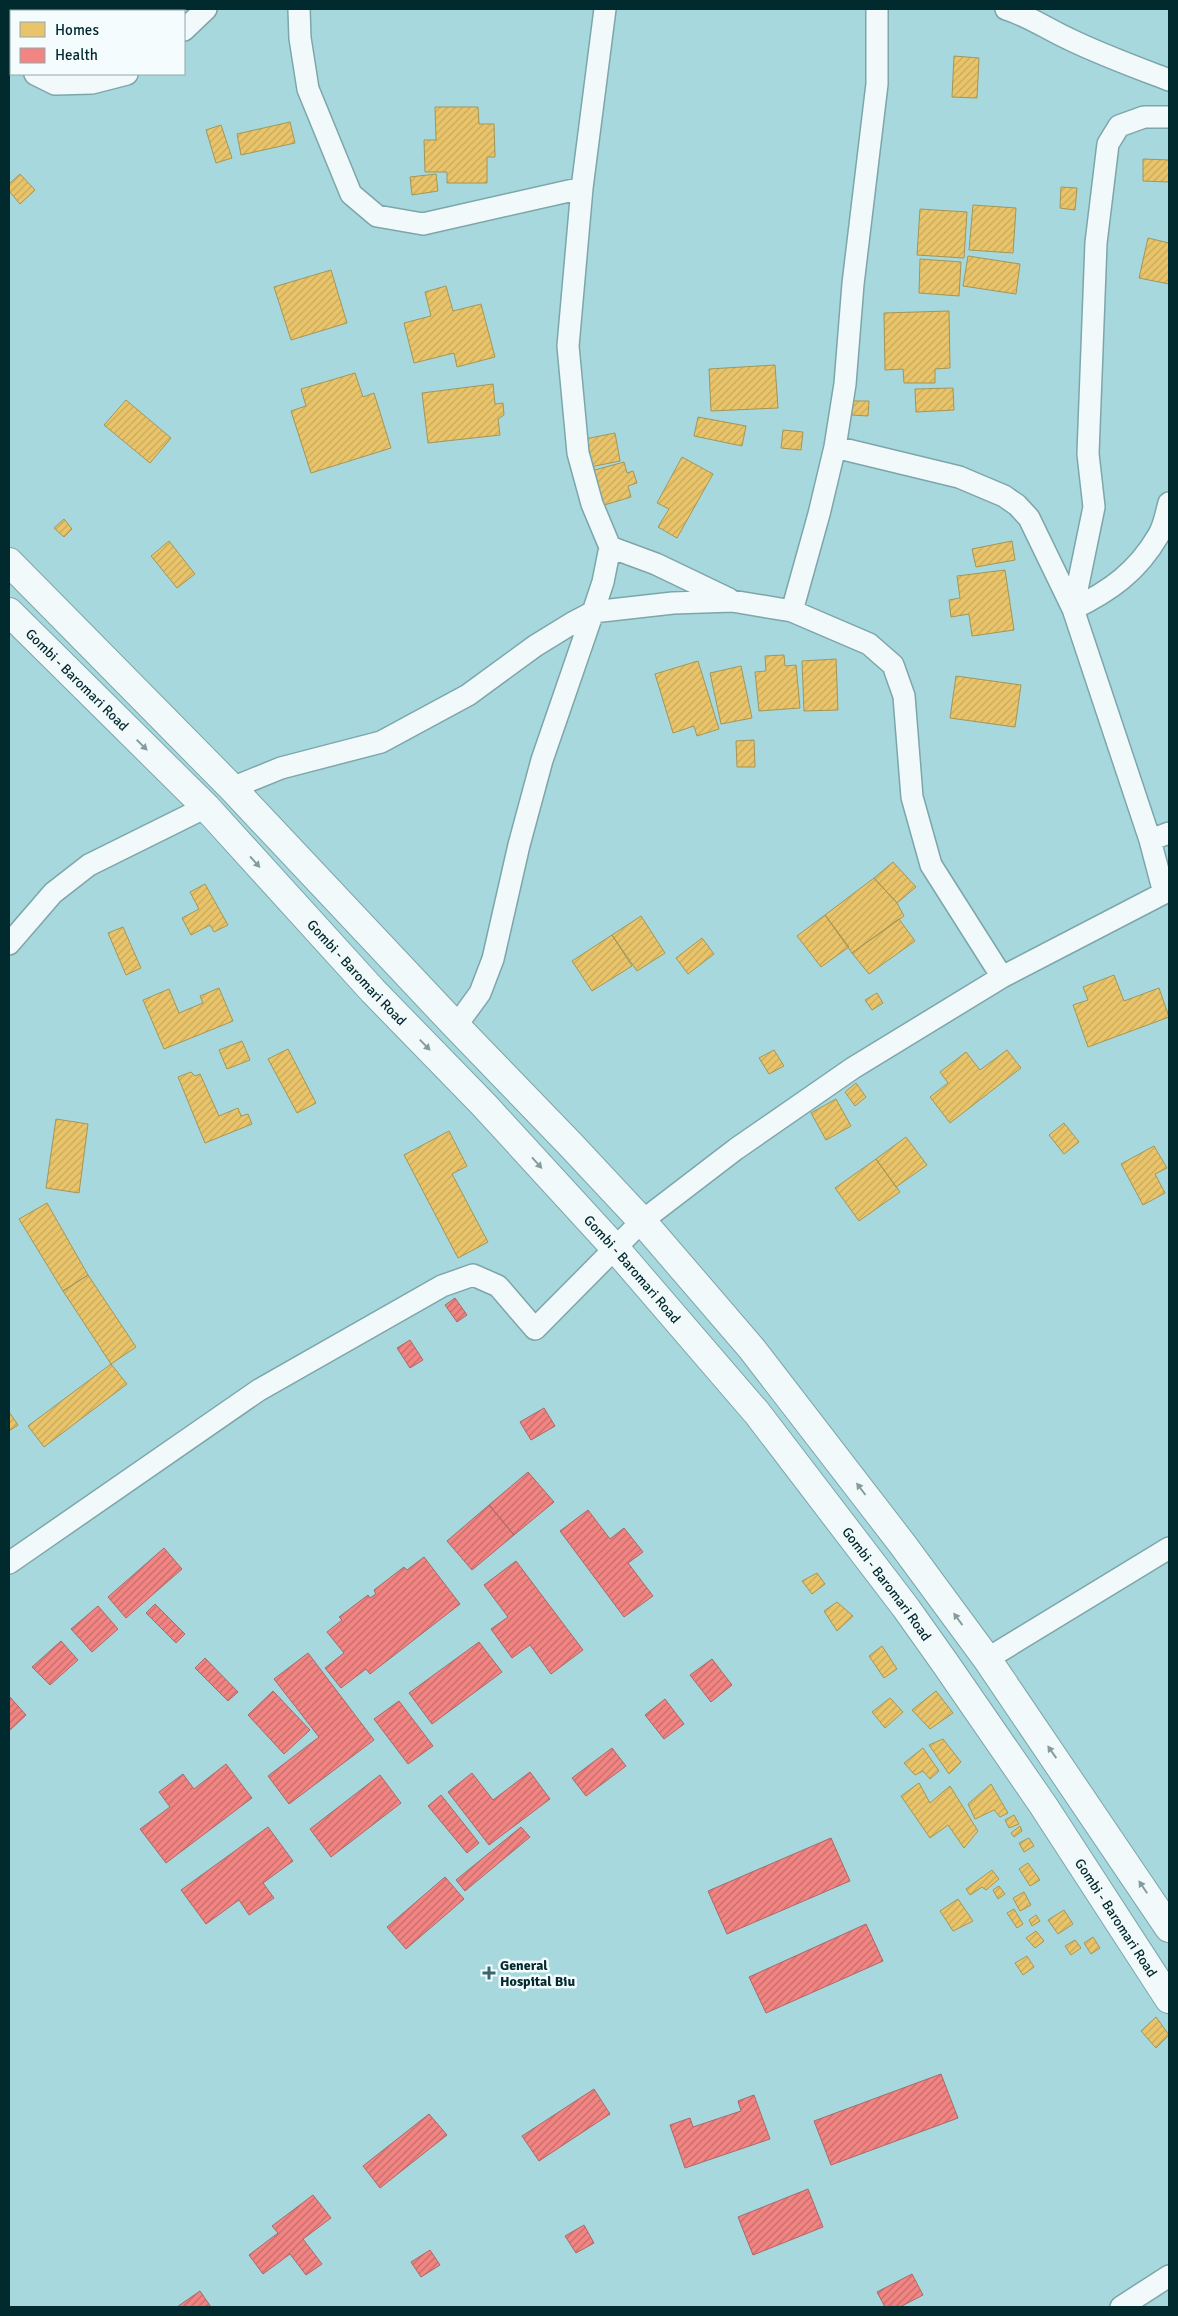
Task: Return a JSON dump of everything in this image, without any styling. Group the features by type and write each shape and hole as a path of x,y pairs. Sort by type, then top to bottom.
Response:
{"main road":[{"path":"9,562 232,788 642,1221 752,1349 903,1545 987,1659 1169,1928"},
{"name":"Gombi - Baromari Road","path":"9,612 206,807 373,991 484,1105 615,1248 756,1413 906,1608 1043,1805 1169,1999"}],"street":[{"path":"185,29 206,9"},
{"path":"299,9 300,38 308,89 352,194 376,216 423,224 582,188"},
{"path":"456,1026 480,993 493,959 542,760 603,582 610,547 592,504 578,453 572,407 568,346 582,188 604,9"},
{"path":"792,611 820,514 835,447 845,384 853,284 877,84 877,9"},
{"path":"1006,9 1027,15 1066,38 1169,80"},
{"path":"37,75 55,84 92,83 123,75"},
{"path":"1073,609 1094,507 1088,454 1091,351 1096,243 1108,144 1119,126 1144,117 1169,117"},
{"path":"9,1563 259,1390 442,1286 473,1275 498,1286 535,1329 642,1221 736,1149 852,1068 1002,977 1167,902 1160,837 1073,609 1029,518 1017,505 1004,496 960,477 835,447"},
{"path":"1073,609 1099,597 1132,573 1159,535 1169,503"},
{"path":"610,547 656,564 732,601"},
{"path":"232,788 280,768 381,742 468,695 535,646 593,612 672,603 732,601 792,611 869,644 893,665 904,696 912,797 931,865 1002,977"},
{"path":"9,944 53,893 89,865 206,807"},
{"path":"987,1659 1169,1548"},
{"path":"1121,2307 1169,2276"}],"building: Homes":[{"path":"954,56 979,58 977,98 952,97"},
{"path":"435,107 478,107 479,124 494,124 495,157 487,157 487,183 447,183 447,172 425,172 424,140 436,140"},
{"path":"290,122 295,143 241,155 237,134"},
{"path":"221,125 232,158 216,163 206,130"},
{"path":"1143,159 1169,160 1169,182 1143,181"},
{"path":"20,174 35,190 20,204 9,191 9,184"},
{"path":"436,174 438,191 412,195 410,177"},
{"path":"1061,187 1077,188 1075,210 1060,208"},
{"path":"973,205 1016,208 1013,253 969,250"},
{"path":"920,209 967,212 964,258 917,255"},
{"path":"1148,238 1169,243 1169,284 1139,278"},
{"path":"968,256 1020,264 1016,294 963,286"},
{"path":"920,259 961,262 959,296 919,293"},
{"path":"331,270 347,323 291,340 274,287"},
{"path":"446,286 453,311 481,304 495,357 457,367 454,353 414,363 404,323 431,316 425,292"},
{"path":"949,311 950,368 935,369 935,383 904,383 903,369 885,370 884,313"},
{"path":"775,365 778,408 711,411 709,369"},
{"path":"355,373 363,397 374,393 391,448 311,473 291,411 306,406 301,389"},
{"path":"493,384 495,404 503,403 504,415 498,419 500,435 428,443 422,393"},
{"path":"953,388 954,410 916,412 915,389"},
{"path":"126,400 171,438 150,463 104,425"},
{"path":"851,401 869,401 868,416 851,415"},
{"path":"698,417 746,426 742,446 694,436"},
{"path":"783,430 803,432 801,450 781,448"},
{"path":"615,433 620,461 590,467 585,439"},
{"path":"682,457 713,474 677,538 658,527 669,509 657,503"},
{"path":"624,462 627,473 633,471 637,483 628,486 631,497 601,506 591,471"},
{"path":"64,519 72,529 64,537 54,528"},
{"path":"169,541 195,574 177,588 151,556"},
{"path":"1012,541 1015,560 976,567 972,549"},
{"path":"1005,570 1014,630 972,636 969,614 951,617 949,600 960,598 957,576"},
{"path":"784,655 785,666 796,665 800,708 759,711 755,672 766,671 765,656"},
{"path":"836,659 838,710 804,711 802,661"},
{"path":"698,661 719,729 697,736 694,726 673,733 655,674"},
{"path":"741,666 752,718 721,724 710,673"},
{"path":"956,676 1021,685 1015,727 950,718"},
{"path":"754,740 755,767 737,767 736,741"},
{"path":"893,862 916,887 897,903 874,878"},
{"path":"874,878 897,903 904,916 852,953 825,915"},
{"path":"205,884 228,925 214,932 210,925 191,935 182,918 199,909 190,892"},
{"path":"825,915 849,947 821,967 797,936"},
{"path":"641,916 665,953 637,971 612,935"},
{"path":"899,919 915,941 869,974 852,953"},
{"path":"123,927 141,968 126,975 108,933"},
{"path":"612,935 632,966 592,991 572,961"},
{"path":"702,938 714,954 688,974 676,958"},
{"path":"1114,975 1124,1001 1159,988 1169,1017 1088,1047 1073,1005 1088,1000 1083,987"},
{"path":"219,988 233,1021 164,1049 143,1000 169,989 179,1013 203,1003 200,996"},
{"path":"877,993 883,1003 872,1010 865,1000"},
{"path":"242,1041 250,1060 227,1069 219,1050"},
{"path":"288,1049 316,1103 297,1113 268,1059"},
{"path":"774,1050 784,1066 769,1074 759,1058"},
{"path":"1007,1050 1021,1068 950,1123 930,1097 948,1083 940,1072 966,1052 980,1070"},
{"path":"191,1072 195,1076 200,1074 219,1116 238,1108 241,1116 248,1114 252,1124 205,1143 178,1077"},
{"path":"856,1083 866,1097 855,1106 845,1092"},
{"path":"836,1099 851,1126 826,1140 811,1113"},
{"path":"56,1119 88,1124 79,1193 46,1188"},
{"path":"1064,1123 1079,1142 1064,1154 1049,1135"},
{"path":"449,1131 467,1166 452,1174 488,1242 458,1258 404,1155"},
{"path":"906,1137 927,1165 896,1187 876,1159"},
{"path":"1154,1146 1167,1168 1155,1174 1165,1193 1143,1205 1121,1164"},
{"path":"876,1159 900,1192 859,1221 835,1188"},
{"path":"47,1203 88,1275 63,1291 19,1219"},
{"path":"88,1275 136,1347 111,1364 63,1291"},
{"path":"111,1364 127,1384 44,1447 28,1426"},
{"path":"9,1412 18,1425 9,1431"},
{"path":"817,1573 825,1584 812,1594 802,1581"},
{"path":"837,1602 853,1616 837,1631 824,1611"},
{"path":"882,1646 897,1669 884,1678 869,1656"},
{"path":"936,1691 953,1713 930,1729 912,1710"},
{"path":"890,1698 903,1712 885,1728 872,1712"},
{"path":"943,1739 961,1762 949,1774 929,1745"},
{"path":"923,1748 939,1771 930,1779 923,1771 915,1775 904,1763"},
{"path":"919,1783 930,1803 950,1786 978,1831 964,1848 948,1825 930,1838 901,1796"},
{"path":"991,1784 1008,1813 1000,1817 994,1810 975,1819 968,1804"},
{"path":"1014,1815 1019,1824 1009,1828 1005,1820"},
{"path":"1020,1826 1022,1831 1014,1837 1011,1833"},
{"path":"1029,1838 1034,1846 1024,1852 1019,1843"},
{"path":"1028,1863 1040,1880 1030,1886 1019,1869"},
{"path":"992,1870 999,1879 986,1890 982,1887 970,1895 966,1889"},
{"path":"999,1886 1005,1894 998,1899 993,1890"},
{"path":"1024,1892 1031,1905 1020,1911 1013,1898"},
{"path":"958,1899 973,1921 953,1931 940,1911"},
{"path":"1014,1909 1023,1924 1017,1928 1007,1913"},
{"path":"1064,1910 1073,1924 1058,1934 1048,1920"},
{"path":"1036,1915 1040,1921 1032,1926 1029,1920"},
{"path":"1036,1931 1044,1941 1035,1948 1026,1938"},
{"path":"1093,1937 1100,1948 1091,1954 1084,1943"},
{"path":"1075,1940 1081,1948 1071,1955 1065,1946"},
{"path":"1027,1956 1034,1967 1023,1975 1015,1963"},
{"path":"1156,2017 1169,2035 1156,2048 1141,2031"}],"building: Health":[{"path":"455,1298 467,1315 457,1322 445,1305"},
{"path":"410,1340 423,1360 410,1368 397,1348"},
{"path":"544,1408 555,1426 531,1440 520,1422"},
{"path":"528,1472 554,1502 514,1535 489,1505"},
{"path":"489,1505 514,1535 472,1570 447,1541"},
{"path":"588,1510 610,1539 624,1528 643,1552 628,1563 653,1596 624,1617 560,1531"},
{"path":"164,1548 182,1569 126,1618 108,1597"},
{"path":"424,1557 460,1604 370,1674 366,1669 341,1688 325,1668 344,1653 327,1632 342,1620 339,1617 368,1595 370,1598 376,1594 374,1590 404,1567 407,1570"},
{"path":"516,1561 583,1650 551,1674 530,1645 512,1658 491,1629 508,1617 484,1585"},
{"path":"155,1604 185,1634 176,1643 146,1613"},
{"path":"98,1606 118,1629 92,1652 71,1629"},
{"path":"61,1641 78,1660 50,1685 32,1667"},
{"path":"479,1642 502,1672 432,1724 409,1693"},
{"path":"308,1653 374,1740 289,1804 268,1776 319,1737 274,1679"},
{"path":"205,1658 238,1692 228,1701 195,1668"},
{"path":"712,1659 732,1685 711,1702 690,1675"},
{"path":"273,1691 310,1730 284,1754 248,1715"},
{"path":"9,1696 26,1715 9,1731"},
{"path":"665,1699 684,1724 664,1739 645,1715"},
{"path":"399,1701 433,1746 408,1764 374,1719"},
{"path":"612,1748 626,1766 586,1796 572,1778"},
{"path":"226,1764 252,1798 166,1863 140,1829 170,1807 159,1792 183,1774 194,1789"},
{"path":"530,1772 550,1799 489,1845 448,1792 472,1773 493,1800"},
{"path":"380,1775 401,1803 331,1857 310,1829"},
{"path":"441,1795 479,1843 467,1853 428,1806"},
{"path":"268,1827 293,1861 263,1883 274,1898 249,1915 239,1900 206,1924 181,1890"},
{"path":"521,1827 530,1837 465,1891 456,1880"},
{"path":"831,1838 850,1881 727,1934 708,1891"},
{"path":"445,1877 464,1899 406,1949 387,1927"},
{"path":"866,1924 883,1961 766,2013 749,1977"},
{"path":"941,2074 958,2118 831,2165 814,2121"},
{"path":"594,2089 610,2114 539,2161 522,2136"},
{"path":"754,2095 770,2139 685,2168 670,2125 690,2118 693,2127 741,2111 738,2101"},
{"path":"429,2114 447,2135 380,2188 363,2166"},
{"path":"808,2189 823,2227 753,2255 738,2217"},
{"path":"313,2195 331,2218 303,2239 322,2264 306,2275 290,2254 263,2274 249,2255 278,2233 272,2226"},
{"path":"584,2225 594,2243 576,2253 565,2236"},
{"path":"430,2250 440,2265 421,2277 411,2262"},
{"path":"912,2274 923,2295 900,2307 885,2307 877,2292"},
{"path":"200,2291 211,2307 177,2307"}],"place":[{"name":"General Hospital Biu","path":"489,1973"}]}
